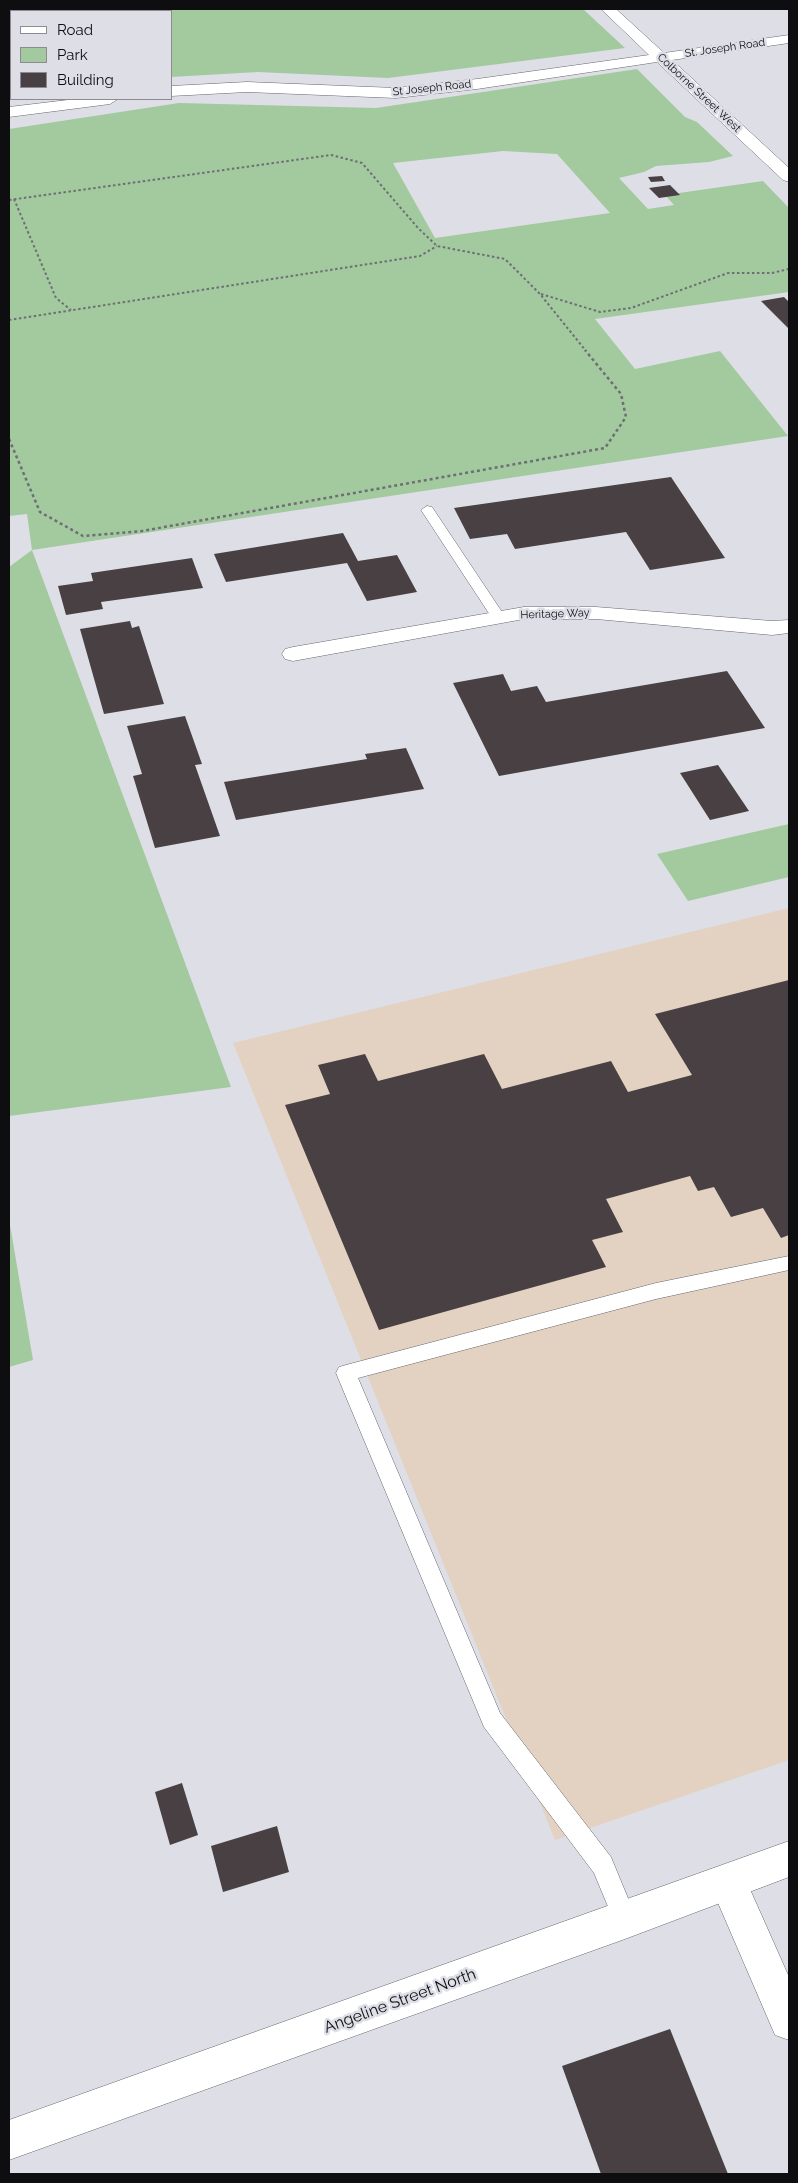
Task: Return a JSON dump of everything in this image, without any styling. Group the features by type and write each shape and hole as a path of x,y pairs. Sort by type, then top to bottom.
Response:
{"street":[{"name":"Colborne Street West","path":"608,9 789,177"},
{"name":"St. Joseph Road","path":"660,57 789,39"},
{"name":"St Joseph Road","path":"172,91 247,87 396,93 660,57"},
{"path":"9,112 102,100"},
{"name":"Heritage Way","path":"293,654 524,613 596,613 772,628 789,627"},
{"name":"Angeline Street North","path":"9,2140 625,1920 789,1859"},
{"path":"728,1882 789,2021"}],"lane":[{"path":"427,510 499,618"},
{"path":"625,1920 603,1865 492,1720 346,1373 656,1291 789,1262"}],"path":[{"path":"9,200 331,155 362,163 418,228 437,246 504,259 540,294 621,394 626,417 605,448 142,531 83,536 40,512 9,439"},
{"path":"14,200 56,298 71,310"},
{"path":"9,320 420,256 437,246"},
{"path":"540,294 600,312 631,308 728,273 772,273 789,270"}],"shaded area":[{"path":"789,908 789,1760 555,1840 233,1043"}],"green space":[{"path":"9,9 583,9 625,48 388,78 258,72 172,77 172,10 10,10 9,98"},
{"path":"637,69 685,117 697,122 733,156 709,162 656,166 644,172 619,178 648,209 674,205 665,195 763,181 789,208 789,292 595,319 635,369 720,351 788,436 32,550 27,514 9,516 9,129 179,103 376,108","holes":["503,151 557,154 610,213 435,238 393,163"]},
{"path":"32,550 231,1087 9,1116 9,567"},
{"path":"789,824 789,877 688,901 657,854"},
{"path":"9,1219 33,1360 9,1367"}],"building":[{"path":"662,176 665,181 651,182 648,177"},
{"path":"670,185 680,195 659,198 649,188"},
{"path":"784,297 789,302 789,329 761,301"},
{"path":"671,477 725,558 650,570 626,532 515,549 507,534 470,539 454,508"},
{"path":"343,533 358,561 397,555 417,592 367,601 347,563 226,582 214,554"},
{"path":"192,558 203,588 101,602 103,609 66,615 58,586 93,581 91,573"},
{"path":"130,621 132,628 139,626 164,704 104,714 80,629"},
{"path":"727,671 765,728 499,776 453,683 503,674 511,691 537,686 546,702"},
{"path":"185,716 202,764 195,765 220,836 155,848 133,776 142,774 127,726"},
{"path":"406,748 424,789 236,820 224,782 367,759 365,754"},
{"path":"718,765 749,811 710,820 680,773"},
{"path":"789,980 789,1235 781,1238 763,1208 731,1217 714,1187 698,1191 690,1176 606,1199 623,1232 592,1240 606,1267 379,1330 285,1105 330,1094 318,1065 365,1054 378,1081 484,1054 502,1089 611,1061 628,1092 692,1075 655,1014"},
{"path":"182,1783 198,1835 170,1845 155,1792"},
{"path":"277,1826 289,1872 223,1892 211,1846"},
{"path":"670,2029 728,2174 601,2174 562,2066"}]}
